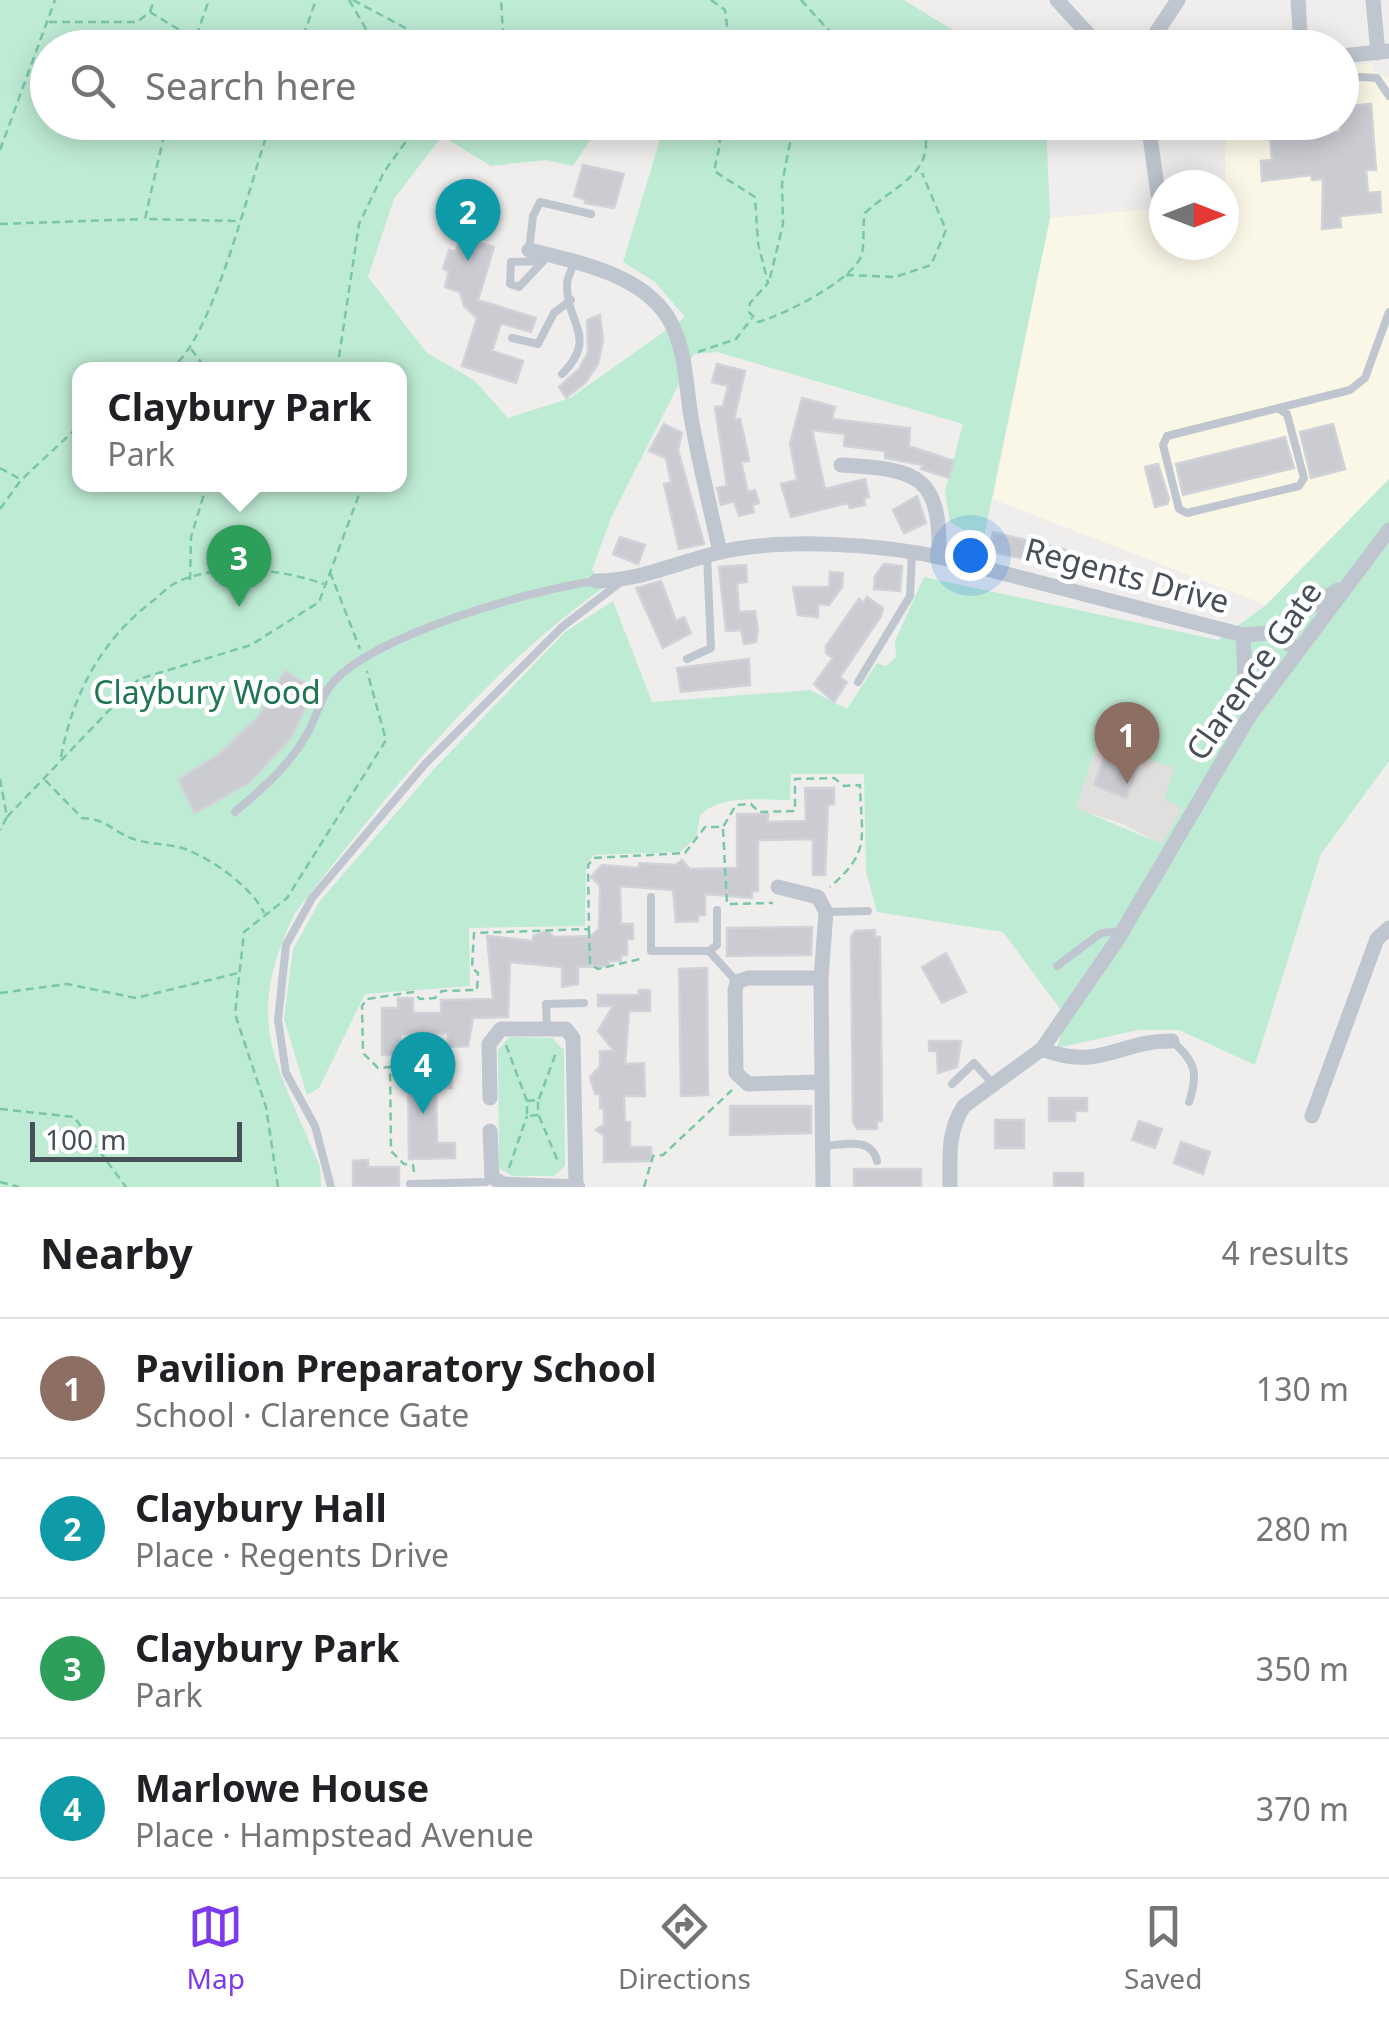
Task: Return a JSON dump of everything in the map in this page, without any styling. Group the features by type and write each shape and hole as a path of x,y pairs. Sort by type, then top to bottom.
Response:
{"street":[{"path":"1057,0 1084,30"},
{"path":"1158,30 1178,0"},
{"path":"1298,0 1300,30"},
{"path":"1373,0 1383,52"},
{"path":"1150,140 1155,170"},
{"path":"529,250 546,258 598,266 644,294 672,322 683,355 714,554"},
{"path":"841,465 878,467 920,480 934,496 939,557"},
{"name":"Clarence Gate","path":"950,1187 951,1131 964,1106 1042,1049 1123,931 1261,699 1389,530"},
{"name":"Regents Drive","path":"596,581 622,581 714,554 817,545 912,554 939,557 1242,635 1269,632 1298,649"},
{"path":"1269,632 1348,584"},
{"path":"1242,635 1245,678 1261,699"},
{"path":"778,887 822,904 823,1187"},
{"path":"1312,1116 1377,939 1389,928"},
{"path":"821,978 748,978 737,982 736,1073 748,1084 822,1082"},
{"path":"490,1098 489,1044 500,1029 566,1030 573,1038 574,1186 498,1181 490,1131"},
{"path":"1042,1049 1088,1059 1112,1056 1140,1042 1172,1041"}],"lane":[{"path":"1359,77 1377,78 1389,96"},
{"path":"529,250 533,216 540,202 592,214"},
{"path":"546,258 519,287 510,284 511,262 546,258"},
{"path":"562,374 577,359 581,338 567,284 575,261"},
{"path":"512,338 538,344 554,313 571,300"},
{"path":"1279,409 1287,414 1304,478 1299,486 1186,513 1178,509 1163,445 1167,436 1350,390 1366,378 1389,312"},
{"path":"687,659 711,648 714,554"},
{"path":"858,682 910,596 912,554"},
{"path":"235,812 278,776 307,735 327,689 398,638 546,588 596,581"},
{"path":"331,1187 315,1126 286,1072 278,1020 286,946 312,898 426,764 562,627 622,581"},
{"path":"651,897 651,951 709,952 716,946 716,910"},
{"path":"822,904 868,911"},
{"path":"1057,966 1101,933 1123,931"},
{"path":"709,952 737,982"},
{"path":"547,1028 546,1004 584,1003"},
{"path":"1172,1041 1190,1057 1196,1072 1189,1102"},
{"path":"952,1084 974,1063 993,1084"},
{"path":"823,1146 866,1144 874,1150 877,1161"},
{"path":"412,1184 498,1181"}],"path":[{"path":"45,30 55,0"},
{"path":"48,22 136,22 150,12 154,0"},
{"path":"198,30 209,0"},
{"path":"305,30 316,0"},
{"path":"351,0 367,30"},
{"path":"351,0 409,30"},
{"path":"501,0 503,30"},
{"path":"712,0 725,10 728,30"},
{"path":"801,0 826,30"},
{"path":"150,12 180,30"},
{"path":"0,150 30,70"},
{"path":"144,219 163,140"},
{"path":"184,362 240,222 265,140"},
{"path":"338,362 359,224 384,172 407,140"},
{"path":"719,140 714,172 755,197 768,284"},
{"path":"791,140 782,184 783,224 768,284 750,303 758,322 781,316 842,275 862,255 864,212 921,171 928,140"},
{"path":"842,275 894,277 930,265 946,230 937,199 921,171"},
{"path":"0,224 144,219 240,222"},
{"path":"683,355 736,339 753,317"},
{"path":"190,348 201,362"},
{"path":"0,509 21,480 72,433"},
{"path":"0,468 21,480"},
{"path":"190,580 191,537 205,492"},
{"path":"0,830 7,817 139,678 251,645 320,602 360,492"},
{"path":"60,761 66,728 93,662 137,613 178,582 247,570 292,573 326,584"},
{"path":"278,1187 266,1106 235,1014 244,932 287,898 386,740 364,662 330,572"},
{"path":"778,887 776,902 728,904 723,827 736,805 751,804 759,812 795,811 795,779 834,778 844,786 860,786 857,864 822,904"},
{"path":"0,779 7,817"},
{"path":"44,779 82,818 107,820 130,838 185,849 216,867 258,899 265,916"},
{"path":"647,958 627,959 598,969 590,964 588,864 594,858 685,853 705,827 723,827"},
{"path":"412,1184 413,1164 404,1164 391,1151 390,1067 378,1068 363,1053 362,1006 367,999 413,992 420,998 435,998 442,991 477,990 472,938 480,930 588,928"},
{"path":"0,993 67,984 136,998 240,973"},
{"path":"498,1181 527,1116 527,1100 500,1029"},
{"path":"566,1030 538,1100 538,1115 574,1186"},
{"path":"644,1187 653,1156 663,1155 680,1136 697,1126 741,1080"},
{"path":"527,1100 538,1100"},
{"path":"0,1108 74,1118 126,1187"},
{"path":"527,1116 538,1115"},
{"path":"0,1182 19,1187"}],"shaded area":[{"path":"1372,63 1374,72 1389,78 1389,479 1266,605 993,499 1050,218 1149,209 1149,260 1239,260 1239,170 1225,170 1226,140 1359,140 1359,65"},
{"path":"1104,724 1145,739 1175,768 1182,808 1162,845 1123,824 1076,809"}],"green space":[{"name":"Claybury Wood","path":"0,0 904,0 953,30 30,30 30,140 439,140 394,199 368,277 427,353 474,380 508,418 570,398 685,317 655,282 623,262 660,140 1047,140 1050,218 983,541 950,522 945,491 963,424 717,352 694,354 611,518 592,570 603,588 517,658 438,739 295,913 270,985 268,1015 279,1070 320,1167 321,1187 0,1187"},
{"name":"Claybury Wood","path":"449,140 590,140 573,166 545,160 491,166"},
{"path":"1389,479 1389,761 1321,854 1255,1065 1179,1030 1138,1030 1057,1048 1066,1017 1003,932 877,912 866,872 864,774 791,774 790,800 742,800 709,808 700,815 697,836 680,852 594,855 586,865 585,926 469,928 470,986 365,994 319,1088 307,1095 284,1019 293,949 320,901 434,769 565,632 613,601 652,702 810,690 847,709 877,663 886,666 896,657 895,641 924,577 1218,640 1266,605","holes":["1104,724 1145,738 1139,756 1174,768 1165,799 1182,808 1162,844 1076,808"]},
{"path":"509,1037 552,1038 564,1050 565,1166 554,1176 512,1176 499,1168 498,1050"}],"building":[{"path":"1371,104 1376,170 1366,170 1368,193 1380,192 1381,212 1340,216 1341,227 1322,229 1323,179 1312,180 1311,175 1262,181 1261,161 1272,160 1270,140 1359,140 1359,105"},
{"path":"583,165 624,174 614,208 585,203 586,200 574,196"},
{"path":"460,237 494,247 478,300 536,318 531,332 501,323 492,351 523,361 516,383 462,366 477,318 464,306 460,292 445,287 449,271 443,269 449,250 456,252"},
{"path":"600,315 603,340 598,364 585,383 566,398 559,387 579,369 588,352 587,320"},
{"path":"717,364 745,371 734,420 740,419 746,445 749,461 741,462 748,492 755,490 759,503 752,505 754,512 739,516 734,501 721,505 717,488 727,486 715,407 723,406 728,386 712,382"},
{"path":"802,398 835,407 832,419 910,428 909,446 954,461 949,478 921,469 923,465 885,458 885,451 844,446 845,434 812,430 825,489 865,479 869,497 864,498 865,505 850,508 848,503 791,517 781,484 797,480 790,444"},
{"path":"664,424 682,433 678,450 704,544 679,549 664,484 671,482 666,458 649,451"},
{"path":"1333,424 1345,469 1311,478 1300,432"},
{"path":"1285,437 1294,468 1183,495 1176,464"},
{"path":"1158,464 1169,499 1167,504 1155,507 1145,467"},
{"path":"917,496 926,523 904,533 893,510"},
{"path":"993,532 1066,550 1062,568 989,551"},
{"path":"620,537 645,545 638,564 613,554"},
{"path":"884,564 902,566 900,591 874,589 875,576"},
{"path":"746,565 747,582 737,583 739,612 755,611 758,631 756,642 744,644 741,630 726,631 719,567"},
{"path":"830,572 843,573 842,587 829,605 818,604 818,617 798,615 793,587 829,587"},
{"path":"661,581 676,621 684,617 691,633 663,648 636,588"},
{"path":"867,597 883,608 881,616 840,677 847,682 834,702 814,684 833,658 826,653 826,646 859,599 863,603"},
{"path":"749,659 750,685 681,692 677,668"},
{"path":"285,671 314,689 291,738 249,783 195,813 178,780 219,754 258,717"},
{"path":"1106,752 1139,764 1126,798 1094,785"},
{"path":"805,788 834,788 834,804 828,805 825,875 813,875 813,839 758,840 758,891 752,891 752,898 705,894 705,915 698,915 698,921 676,922 673,890 620,886 621,924 633,924 633,939 627,939 627,955 621,955 621,961 609,961 609,966 578,967 578,984 562,987 562,967 510,962 508,1017 473,1018 468,1046 449,1047 448,1033 400,1034 400,1055 382,1055 382,1008 398,1008 398,998 413,998 413,1013 441,1013 441,1000 493,999 487,936 533,941 533,936 547,931 554,937 591,936 599,929 600,886 591,877 602,865 639,868 639,863 676,865 682,860 690,869 737,868 737,814 768,814 768,822 806,821"},
{"path":"812,927 811,955 727,956 727,928"},
{"path":"875,930 875,937 880,937 882,1121 877,1121 877,1129 857,1129 853,1122 851,937 855,931"},
{"path":"946,953 966,992 942,1003 922,967"},
{"path":"707,968 708,1095 681,1096 679,969"},
{"path":"639,990 650,990 650,1011 629,1011 625,1064 644,1063 645,1096 624,1096 625,1122 630,1122 630,1147 651,1147 652,1161 604,1162 604,1136 596,1130 604,1124 604,1108 600,1108 600,1094 595,1094 590,1077 600,1066 600,1051 614,1051 598,1031 613,1006 598,1006 598,995 639,995"},
{"path":"929,1041 961,1041 957,1067 938,1073 937,1051 929,1051"},
{"path":"408,1068 452,1068 452,1088 436,1088 437,1143 455,1143 455,1158 409,1159"},
{"path":"1049,1098 1087,1098 1087,1111 1075,1111 1075,1121 1049,1121"},
{"path":"730,1106 811,1106 811,1133 730,1135"},
{"path":"995,1120 1024,1120 1024,1148 995,1148"},
{"path":"1139,1121 1162,1129 1155,1148 1132,1140"},
{"path":"1181,1142 1210,1152 1203,1174 1174,1163"},
{"path":"368,1160 368,1167 399,1167 399,1187 353,1187 353,1161"},
{"path":"854,1169 921,1169 921,1187 854,1187"},
{"path":"1054,1173 1083,1173 1083,1187 1054,1187"}],"place":[{"name":"Claybury Hall","path":"468,261"},
{"name":"Claybury Park","path":"239,607"},
{"name":"Pavilion Preparatory School","path":"1127,784"},
{"name":"Marlowe House","path":"423,1114"}]}
